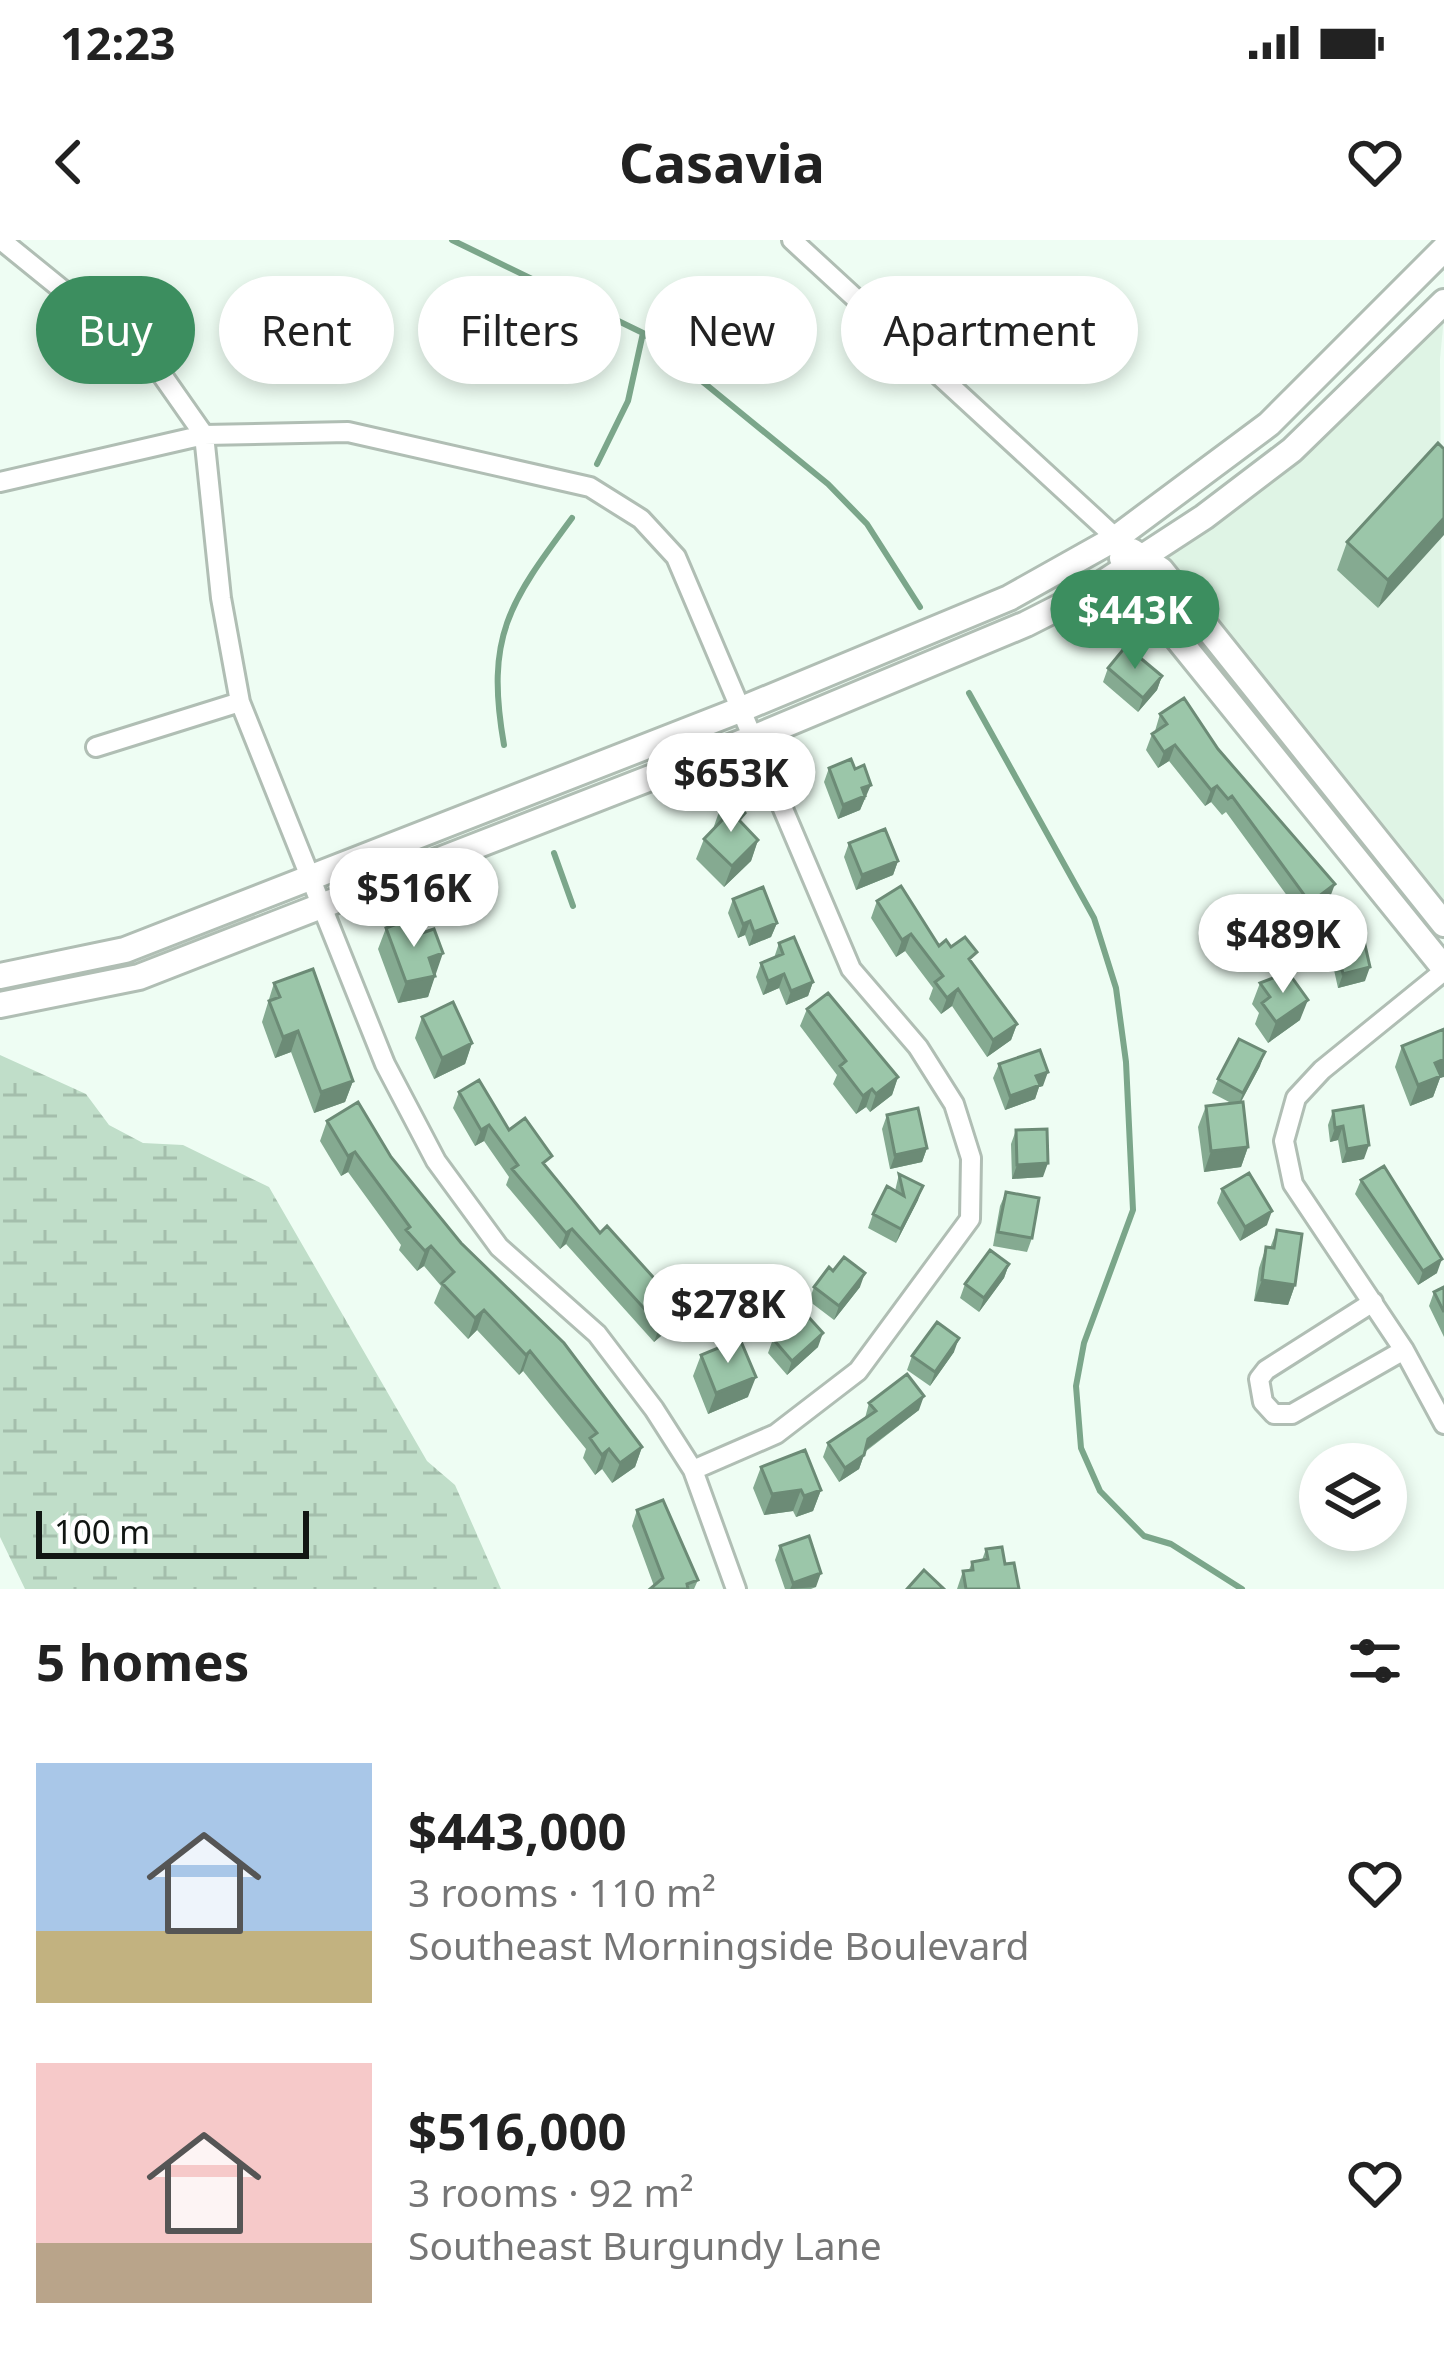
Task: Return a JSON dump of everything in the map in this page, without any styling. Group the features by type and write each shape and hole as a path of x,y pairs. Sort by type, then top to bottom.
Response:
{"street":[{"path":"2,240 155,365 204,435 221,598 240,703 318,908 385,1064 436,1161 500,1247 598,1334 693,1470 736,1589"},
{"path":"792,240 1116,538 1283,770 1444,970 1322,1070 1296,1098 1283,1141 1292,1184 1404,1350 1444,1424"},
{"path":"0,976 125,950 742,709 1009,598 1116,538 1269,424 1444,249"},
{"path":"0,1005 140,977 753,738 1026,624 1133,563 1292,450 1444,302"},
{"path":"0,482 204,435 348,432 590,487 641,519 676,557 851,969 918,1047 954,1104 971,1158 970,1219 859,1372 776,1434 693,1470"},
{"path":"1133,563 1162,570 1444,924"},
{"path":"96,747 240,703"},
{"path":"1283,770 1306,752"},
{"path":"1373,1302 1266,1370 1259,1379 1263,1402 1274,1414 1292,1414 1404,1350"}],"shaded area":[{"path":"1444,317 1440,359 1444,908 1161,558"}],"green space":[{"path":"0,1055 86,1094 109,1125 143,1143 183,1145 269,1187 427,1461 455,1485 501,1589 25,1589 0,1537"}],"building":[{"path":"1438,443 1444,449 1444,518 1388,580 1347,542"},
{"path":"1126,646 1162,676 1143,698 1108,668"},
{"path":"1184,698 1218,749 1335,884 1310,903 1232,796 1228,799 1217,786 1211,790 1175,745 1164,752 1152,734 1167,724 1160,714"},
{"path":"851,759 855,769 864,765 871,785 862,788 865,796 843,805 829,768"},
{"path":"731,799 745,813 739,820 758,840 732,866 704,839 727,815 720,809"},
{"path":"885,829 898,861 862,875 849,843"},
{"path":"901,886 939,946 946,940 951,947 965,937 977,952 969,959 1017,1024 993,1040 958,989 947,998 935,982 943,976 911,934 902,940 877,901"},
{"path":"763,887 777,923 754,932 750,921 743,924 733,899"},
{"path":"413,918 419,934 434,929 443,953 429,958 435,976 406,982 386,928"},
{"path":"1360,923 1370,967 1343,974 1333,929"},
{"path":"794,937 813,982 791,991 784,974 768,981 761,963 783,954 779,943"},
{"path":"313,969 353,1081 321,1092 298,1031 283,1037 269,1001 280,997 274,983"},
{"path":"1288,972 1308,1000 1276,1022 1262,1003 1270,997 1260,983"},
{"path":"828,993 898,1077 876,1094 872,1089 863,1096 840,1066 846,1061 807,1009"},
{"path":"453,1002 472,1043 442,1058 422,1017"},
{"path":"1444,1029 1444,1059 1435,1063 1441,1076 1418,1085 1402,1046"},
{"path":"1239,1039 1265,1052 1243,1093 1218,1079"},
{"path":"1040,1050 1048,1072 1036,1076 1040,1085 1010,1096 999,1064"},
{"path":"479,1080 509,1130 525,1118 552,1156 543,1163 600,1233 607,1226 681,1308 660,1326 572,1229 566,1233 512,1169 518,1165 489,1125 481,1130 459,1092"},
{"path":"358,1102 391,1157 461,1243 564,1343 642,1447 620,1463 609,1449 602,1455 590,1438 597,1433 530,1351 526,1355 484,1310 475,1318 442,1283 454,1272 431,1246 425,1251 406,1230 410,1227 355,1152 348,1156 327,1121"},
{"path":"1243,1102 1248,1147 1211,1151 1206,1106"},
{"path":"1363,1106 1369,1145 1347,1149 1343,1126 1335,1128 1333,1111"},
{"path":"918,1108 927,1148 895,1155 887,1115"},
{"path":"1047,1129 1048,1163 1017,1165 1016,1130"},
{"path":"1384,1166 1442,1259 1423,1271 1361,1180"},
{"path":"1249,1173 1272,1211 1245,1227 1222,1189"},
{"path":"899,1174 923,1186 901,1229 873,1214 887,1186 904,1196"},
{"path":"1006,1192 1039,1198 1032,1238 998,1232"},
{"path":"1277,1230 1302,1234 1295,1285 1262,1280 1266,1247 1274,1248"},
{"path":"990,1250 1009,1264 984,1298 965,1284"},
{"path":"844,1257 865,1273 839,1306 814,1287"},
{"path":"1444,1287 1444,1312 1434,1292"},
{"path":"804,1312 823,1333 792,1361 773,1339"},
{"path":"937,1322 959,1338 935,1372 912,1356"},
{"path":"740,1339 756,1377 716,1393 701,1355"},
{"path":"907,1374 924,1396 868,1439 864,1455 845,1468 828,1443 876,1411 869,1403"},
{"path":"805,1450 821,1490 804,1496 801,1490 772,1494 761,1467"},
{"path":"663,1500 698,1580 687,1584 688,1589 650,1589 663,1578 637,1510"},
{"path":"809,1536 821,1573 793,1583 780,1546"},
{"path":"1002,1547 1005,1564 1014,1563 1019,1589 966,1589 963,1571 973,1570 972,1562 988,1559 986,1549"},
{"path":"924,1570 944,1589 907,1589"}],"waterway":[{"path":"452,240 643,333 828,484 867,524 920,607"},
{"path":"597,464 628,401 643,333"},
{"path":"504,745 498,676 507,622 532,574 572,518"},
{"path":"969,693 1094,918 1116,988 1126,1062 1133,1210 1084,1343 1076,1386 1081,1448 1100,1491 1144,1536 1171,1544 1242,1589"},
{"path":"554,853 573,906"}]}
